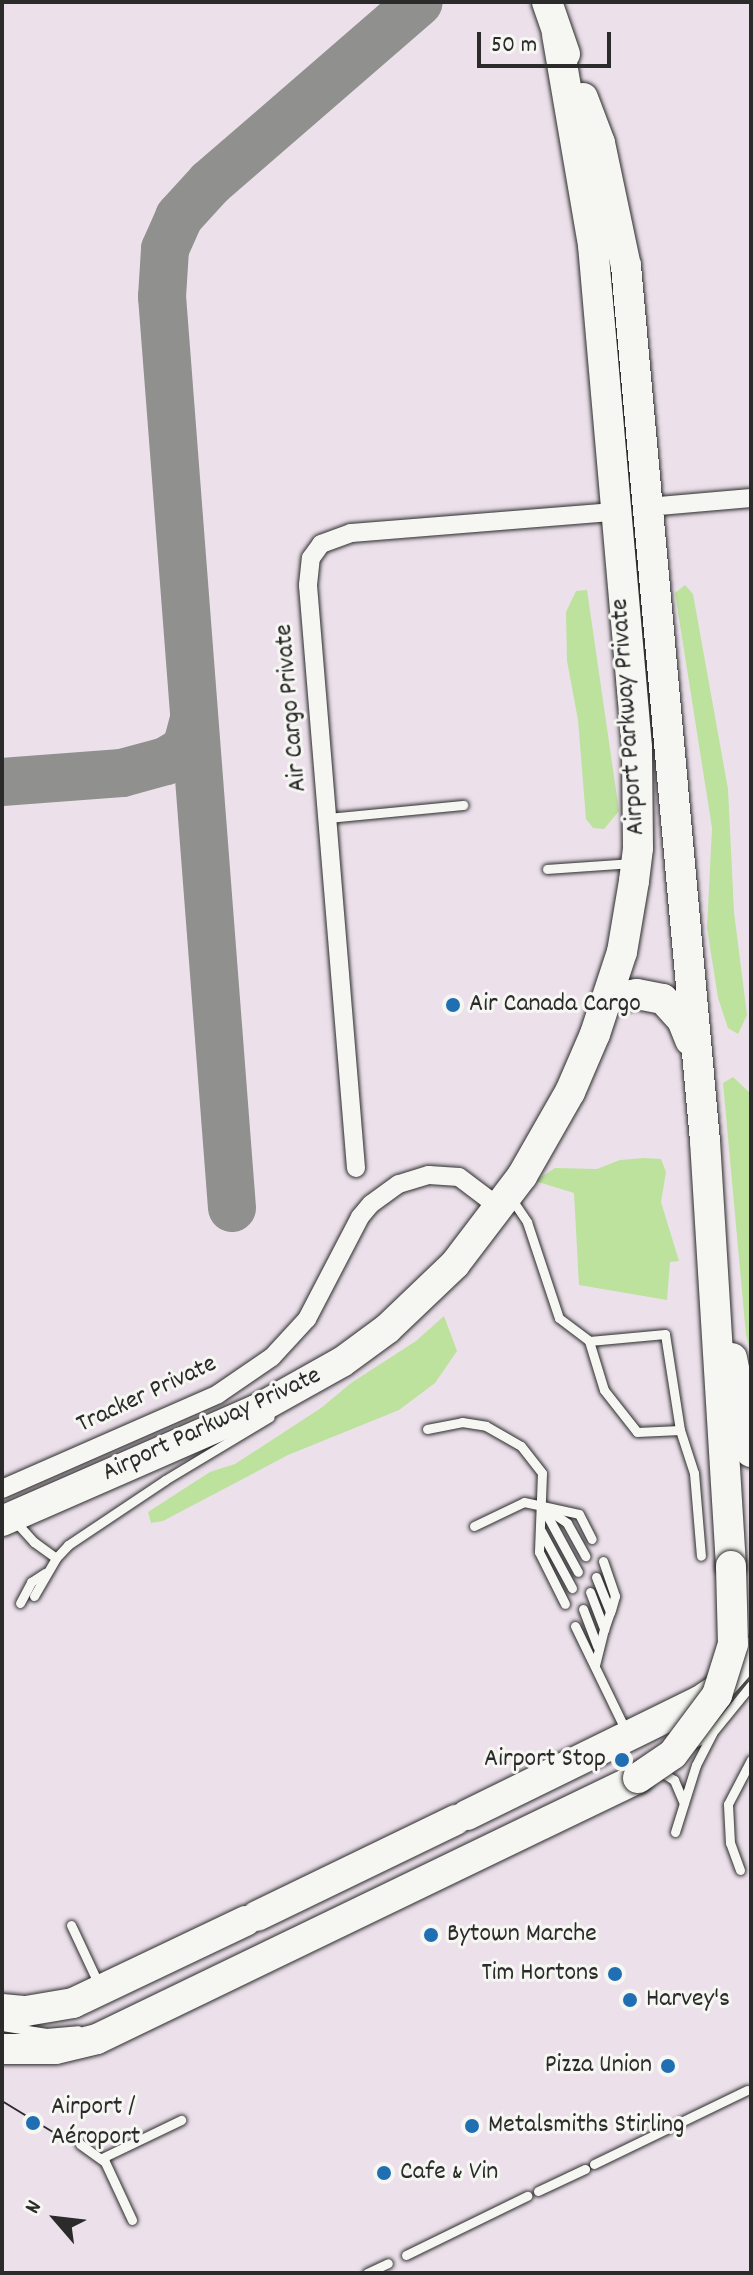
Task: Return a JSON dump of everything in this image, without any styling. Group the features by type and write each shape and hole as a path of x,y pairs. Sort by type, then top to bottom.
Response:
{"highway":[{"name":"Airport Parkway Private","path":"2,2049 56,2049 97,2039 647,1773 691,1735 717,1695 733,1644 731,1566 700,1085 626,266 600,143 547,2"},
{"name":"Airport Parkway Private","path":"5,1509 243,1416 315,1378 368,1344 414,1305 455,1264 504,1202 570,1092 608,999 622,952 636,863 637,747 593,245 557,35"},
{"path":"614,512 648,507"},
{"path":"608,999 651,995 673,1008 689,1035 700,1085"},
{"name":"Airport Parkway Private","path":"711,1254 751,1452"},
{"path":"2,2009 44,2010 102,1990 251,1919 629,1738 719,1688 751,1652"}],"street":[{"path":"648,507 751,498"},
{"name":"Air Cargo Private","path":"356,1168 308,585 309,567 316,549 330,539 351,533 614,512"},
{"name":"Tracker Private","path":"5,1509 218,1394 272,1357 307,1319 360,1217 371,1204 399,1184 429,1175 459,1177 504,1202"}],"lane":[{"path":"327,818 463,805"},
{"path":"547,869 636,863"},
{"path":"504,1202 527,1222 559,1318 589,1341 604,1390 637,1432 680,1430"},
{"path":"589,1341 665,1334 680,1430 694,1473 701,1556"},
{"path":"34,1596 56,1558 68,1545 165,1480 260,1426 315,1378"},
{"path":"427,1429 462,1422 486,1426 521,1446 542,1473 539,1552 565,1604"},
{"path":"474,1526 524,1502 579,1514 592,1539"},
{"path":"542,1506 567,1523 585,1556"},
{"path":"542,1506 578,1572"},
{"path":"5,1509 34,1542 56,1558"},
{"path":"541,1531 572,1588"},
{"path":"595,1665 615,1596 603,1561"},
{"path":"20,1603 31,1582 48,1571"},
{"path":"596,1577 610,1612"},
{"path":"590,1592 604,1629"},
{"path":"583,1609 598,1648"},
{"path":"575,1626 629,1738"},
{"path":"675,1832 712,1733 751,1685"},
{"path":"2,2026 46,2033 94,2027 127,2018 652,1765 712,1733"},
{"path":"740,1870 730,1843 728,1804 735,1784 751,1760"},
{"path":"652,1765 674,1780 684,1803"},
{"path":"71,1925 102,1990"},
{"path":"538,2191 747,2090"},
{"path":"102,2158 181,2120"},
{"path":"80,2144 102,2158 132,2220"},
{"path":"406,2255 527,2196"},
{"path":"367,2273 388,2263"}],"shaded area":[{"path":"2,2 751,2 751,2273 2,2273"}],"green space":[{"path":"685,585 693,594 728,789 734,912 747,1015 738,1034 728,1028 718,998 707,928 712,828 675,593"},
{"path":"587,590 619,811 604,829 593,828 586,819 578,720 567,661 566,612 576,591"},
{"path":"733,1077 751,1094 751,1354 746,1335 723,1083"},
{"path":"661,1159 666,1172 661,1202 679,1261 670,1262 667,1300 579,1285 574,1193 535,1181 555,1168 597,1169 620,1160"},
{"path":"444,1316 457,1351 435,1383 399,1410 288,1455 163,1521 151,1523 148,1512 210,1472 235,1464 321,1408 351,1383 416,1341"}],"taxiway":[{"path":"232,1208 162,297 165,249 179,217 210,183 419,2"},
{"path":"2,782 122,773 166,761 186,749 194,719"}],"tram line":[{"path":"2,2101 74,2145"}],"place":[{"name":"Air Canada Cargo","path":"453,1005"},
{"name":"Airport Stop","path":"622,1760"},
{"name":"Bytown Marche","path":"431,1935"},
{"name":"Tim Hortons","path":"615,1974"},
{"name":"Harvey's","path":"630,2000"},
{"name":"Pizza Union","path":"668,2066"},
{"name":"Airport / Aéroport","path":"33,2123"},
{"name":"Metalsmiths Stirling","path":"472,2126"},
{"name":"Cafe & Vin","path":"384,2173"}]}
